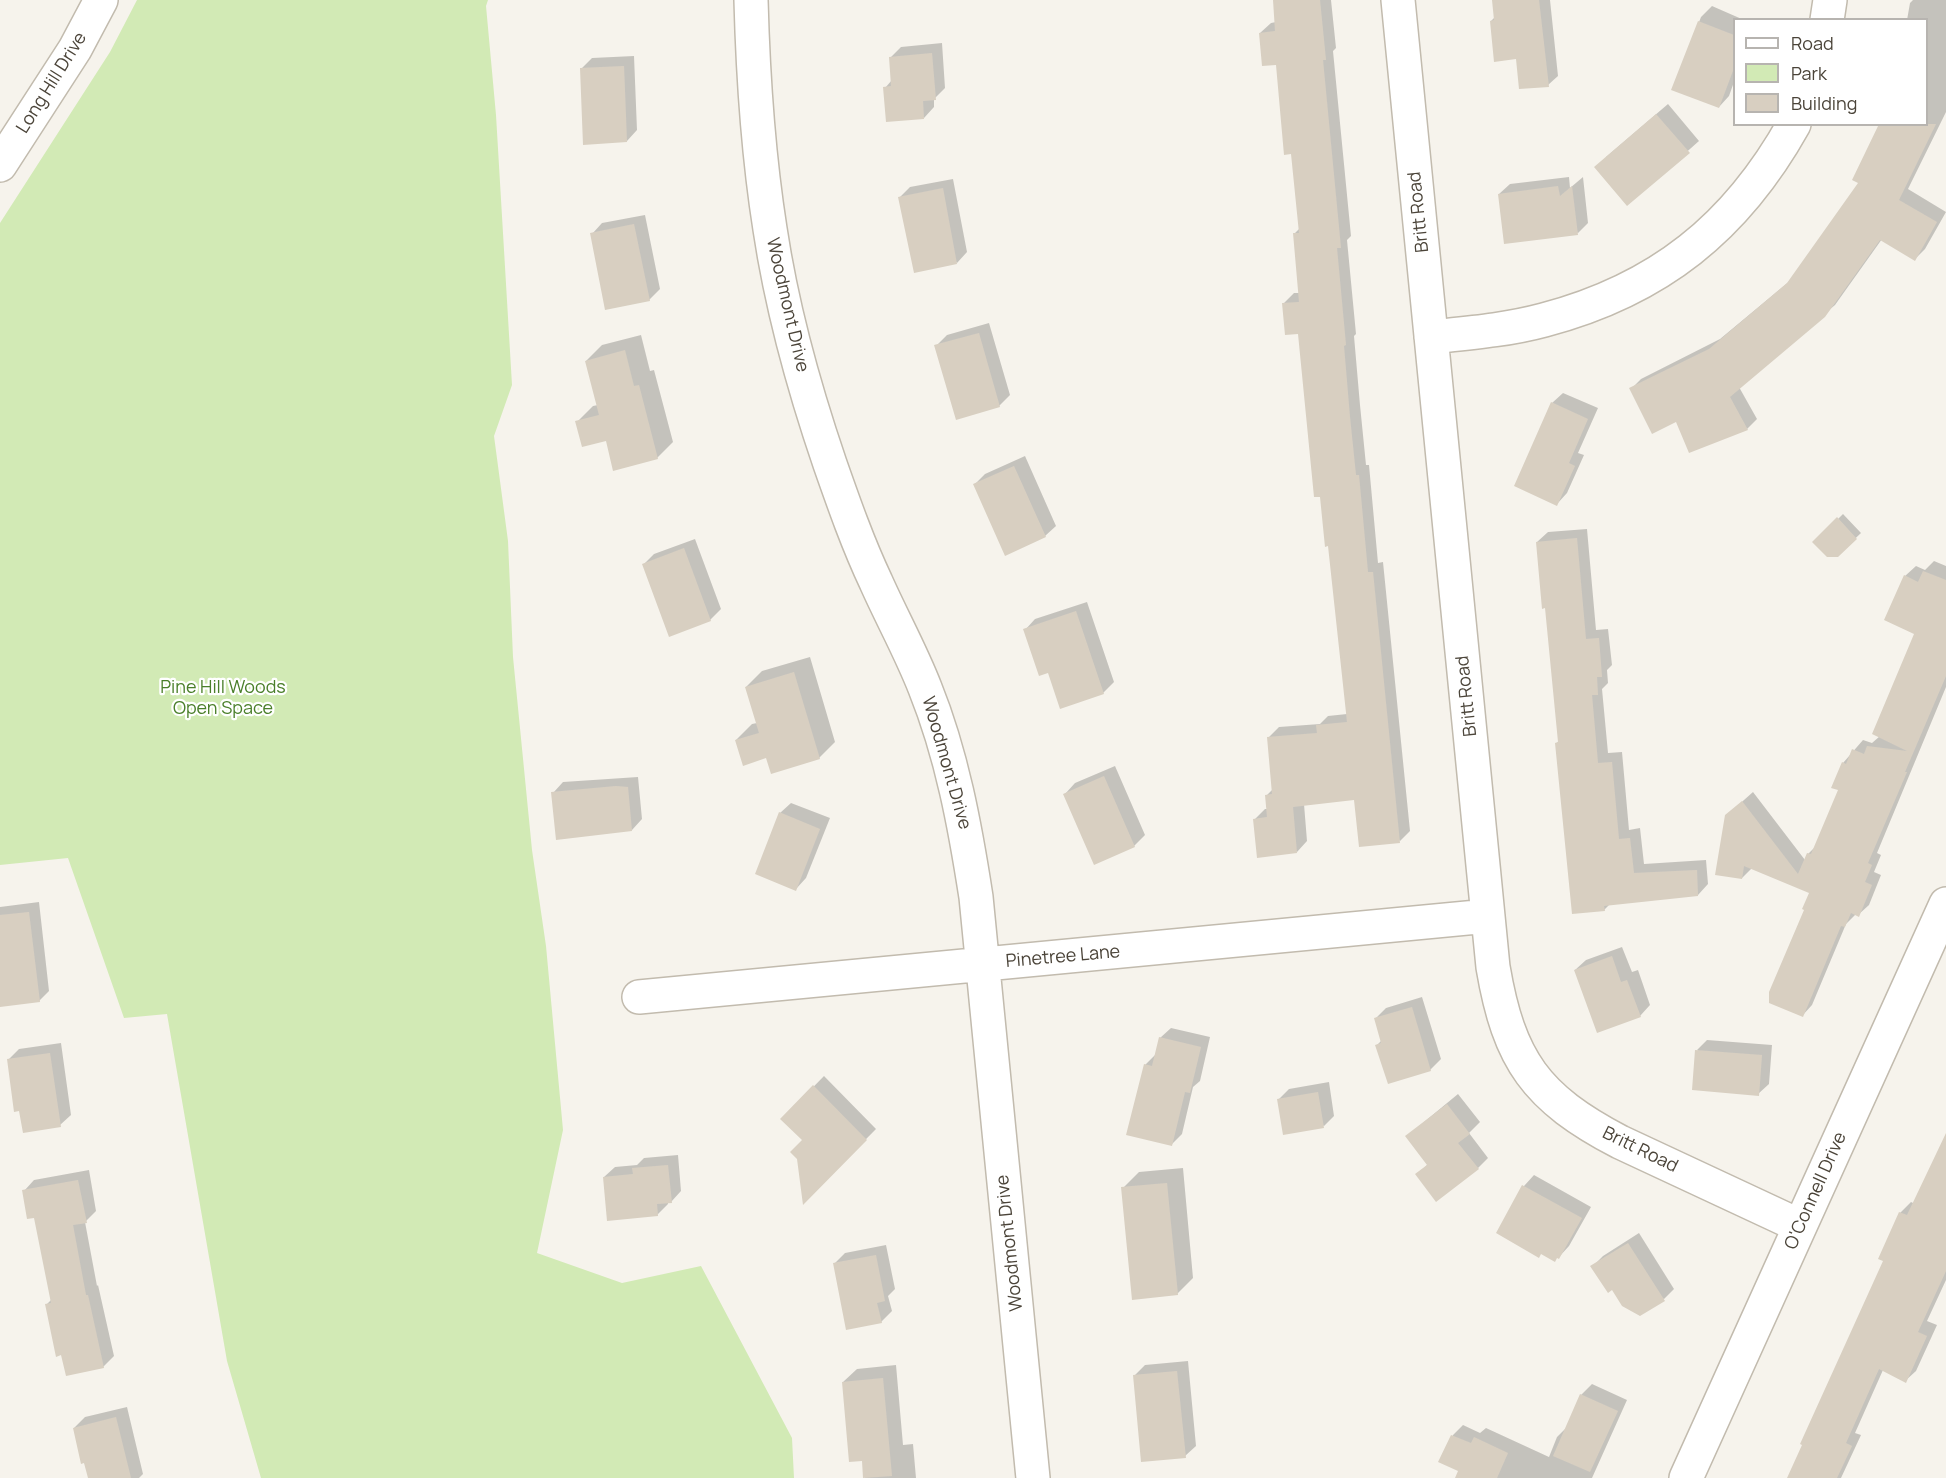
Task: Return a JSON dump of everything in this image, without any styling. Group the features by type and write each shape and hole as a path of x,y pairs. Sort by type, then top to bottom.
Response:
{"street":[{"name":"Long Hill Drive","path":"0,165 75,49 101,0"},
{"name":"Woodmont Drive","path":"751,0 752,49 760,148 770,229 785,309 805,387 851,523 875,581 925,688 943,739 961,808 970,857 983,964 1033,1478"},
{"name":"Britt Road","path":"1398,0 1493,967 1504,1019 1525,1068 1544,1090 1593,1128 1800,1226"},
{"path":"1827,18 1830,0"},
{"path":"1431,337 1543,321 1586,308 1658,273 1714,231 1738,206 1760,179 1793,126"},
{"name":"O'Connell Drive","path":"1686,1478 1946,904"},
{"name":"Pinetree Lane","path":"639,997 1488,916"}],"green space":[{"name":"Pine Hill Woods Open Space","path":"137,0 488,0 486,6 496,115 512,385 494,436 508,541 513,657 532,850 546,946 563,1130 537,1253 622,1283 701,1266 792,1438 794,1478 261,1478 227,1361 167,1014 124,1018 68,858 0,865 0,223 110,52"}],"building":[{"path":"1273,0 1320,0 1326,60 1323,60 1341,248 1337,248 1350,417 1356,475 1359,475 1368,572 1373,572 1400,843 1359,847 1354,800 1293,807 1297,853 1257,858 1253,819 1267,817 1265,795 1272,794 1267,737 1317,733 1316,725 1347,722 1328,546 1325,547 1320,497 1314,497 1298,334 1285,335 1282,303 1299,302 1293,233 1299,233 1291,154 1284,155 1276,65 1262,66 1259,33 1275,31"},
{"path":"1492,0 1539,0 1549,87 1519,89 1516,59 1494,62 1490,21 1494,20"},
{"path":"1698,21 1733,35 1733,71 1719,108 1671,90"},
{"path":"932,53 936,100 923,101 924,119 886,122 883,87 891,86 889,57"},
{"path":"624,66 627,142 583,145 580,68"},
{"path":"1656,114 1690,153 1627,206 1594,167"},
{"path":"1936,124 1899,200 1937,222 1915,261 1880,240 1825,317 1730,397 1748,430 1689,453 1676,422 1652,434 1629,388 1709,349 1787,283 1858,183 1852,180 1878,126"},
{"path":"1558,186 1560,196 1572,186 1578,235 1504,244 1498,194"},
{"path":"943,188 957,264 914,273 898,197"},
{"path":"634,224 650,301 605,310 590,233"},
{"path":"979,333 1000,407 956,420 934,345"},
{"path":"625,350 634,386 639,385 658,459 613,471 606,441 582,447 575,421 599,415 585,361"},
{"path":"1551,402 1588,419 1569,463 1575,466 1557,506 1514,486"},
{"path":"1014,466 1046,537 1005,556 973,484"},
{"path":"1837,517 1857,539 1838,557 1827,557 1812,542"},
{"path":"1577,538 1586,639 1599,638 1602,677 1597,677 1598,695 1592,695 1598,763 1612,762 1619,839 1630,838 1634,873 1697,870 1698,896 1604,906 1605,911 1572,914 1555,743 1558,742 1536,542"},
{"path":"684,548 711,621 669,637 642,564"},
{"path":"1923,571 1946,580 1946,676 1868,863 1872,865 1865,882 1872,885 1859,917 1851,913 1845,927 1841,926 1803,1017 1769,1003 1769,992 1809,893 1744,866 1742,879 1715,875 1725,815 1742,801 1798,874 1807,853 1811,854 1838,790 1831,788 1842,762 1846,764 1852,749 1864,754 1867,746 1907,751 1872,734 1914,634 1884,620 1904,575 1918,582"},
{"path":"1076,611 1104,694 1060,709 1048,673 1039,676 1023,629"},
{"path":"794,672 820,759 771,774 766,758 743,766 735,740 759,733 745,687"},
{"path":"1104,776 1135,847 1094,865 1063,794"},
{"path":"628,787 632,831 556,840 551,792"},
{"path":"779,812 820,829 796,891 755,874"},
{"path":"29,912 40,1002 0,1007 0,915"},
{"path":"1612,956 1621,982 1627,980 1641,1017 1597,1033 1574,970"},
{"path":"1412,1007 1431,1071 1388,1084 1375,1045 1381,1043 1374,1018"},
{"path":"1159,1037 1201,1047 1190,1093 1185,1092 1172,1146 1126,1135 1144,1064 1152,1066"},
{"path":"1695,1050 1762,1055 1759,1096 1692,1090"},
{"path":"50,1053 61,1127 23,1133 19,1111 14,1112 7,1059"},
{"path":"813,1085 867,1140 803,1205 797,1159 790,1152 802,1140 780,1119"},
{"path":"1318,1092 1324,1128 1283,1135 1277,1099"},
{"path":"1447,1104 1470,1134 1458,1143 1479,1169 1436,1202 1415,1174 1427,1165 1405,1136"},
{"path":"1946,1133 1946,1271 1918,1332 1927,1336 1906,1383 1879,1369 1846,1443 1852,1446 1837,1478 1787,1478 1802,1445 1800,1444 1883,1261 1878,1259 1899,1212 1907,1215"},
{"path":"668,1165 672,1203 657,1204 658,1216 607,1221 603,1177 633,1174 632,1168"},
{"path":"78,1180 87,1223 73,1225 86,1295 88,1295 104,1368 66,1376 61,1355 56,1357 45,1304 51,1303 34,1218 27,1219 22,1190"},
{"path":"1167,1183 1178,1295 1132,1300 1121,1187"},
{"path":"1522,1185 1582,1218 1559,1259 1557,1258 1555,1262 1541,1254 1539,1258 1496,1233"},
{"path":"1628,1243 1665,1301 1640,1316 1622,1306 1612,1290 1608,1293 1590,1266"},
{"path":"876,1255 885,1301 877,1303 882,1323 846,1330 833,1263"},
{"path":"1177,1371 1186,1458 1141,1462 1133,1375"},
{"path":"883,1378 892,1476 863,1478 862,1461 849,1462 842,1382"},
{"path":"1580,1394 1618,1411 1590,1472 1553,1456"},
{"path":"116,1417 131,1478 88,1478 84,1463 81,1464 73,1428"},
{"path":"1451,1435 1471,1443 1474,1437 1508,1453 1497,1478 1455,1478 1458,1471 1438,1462"}]}
